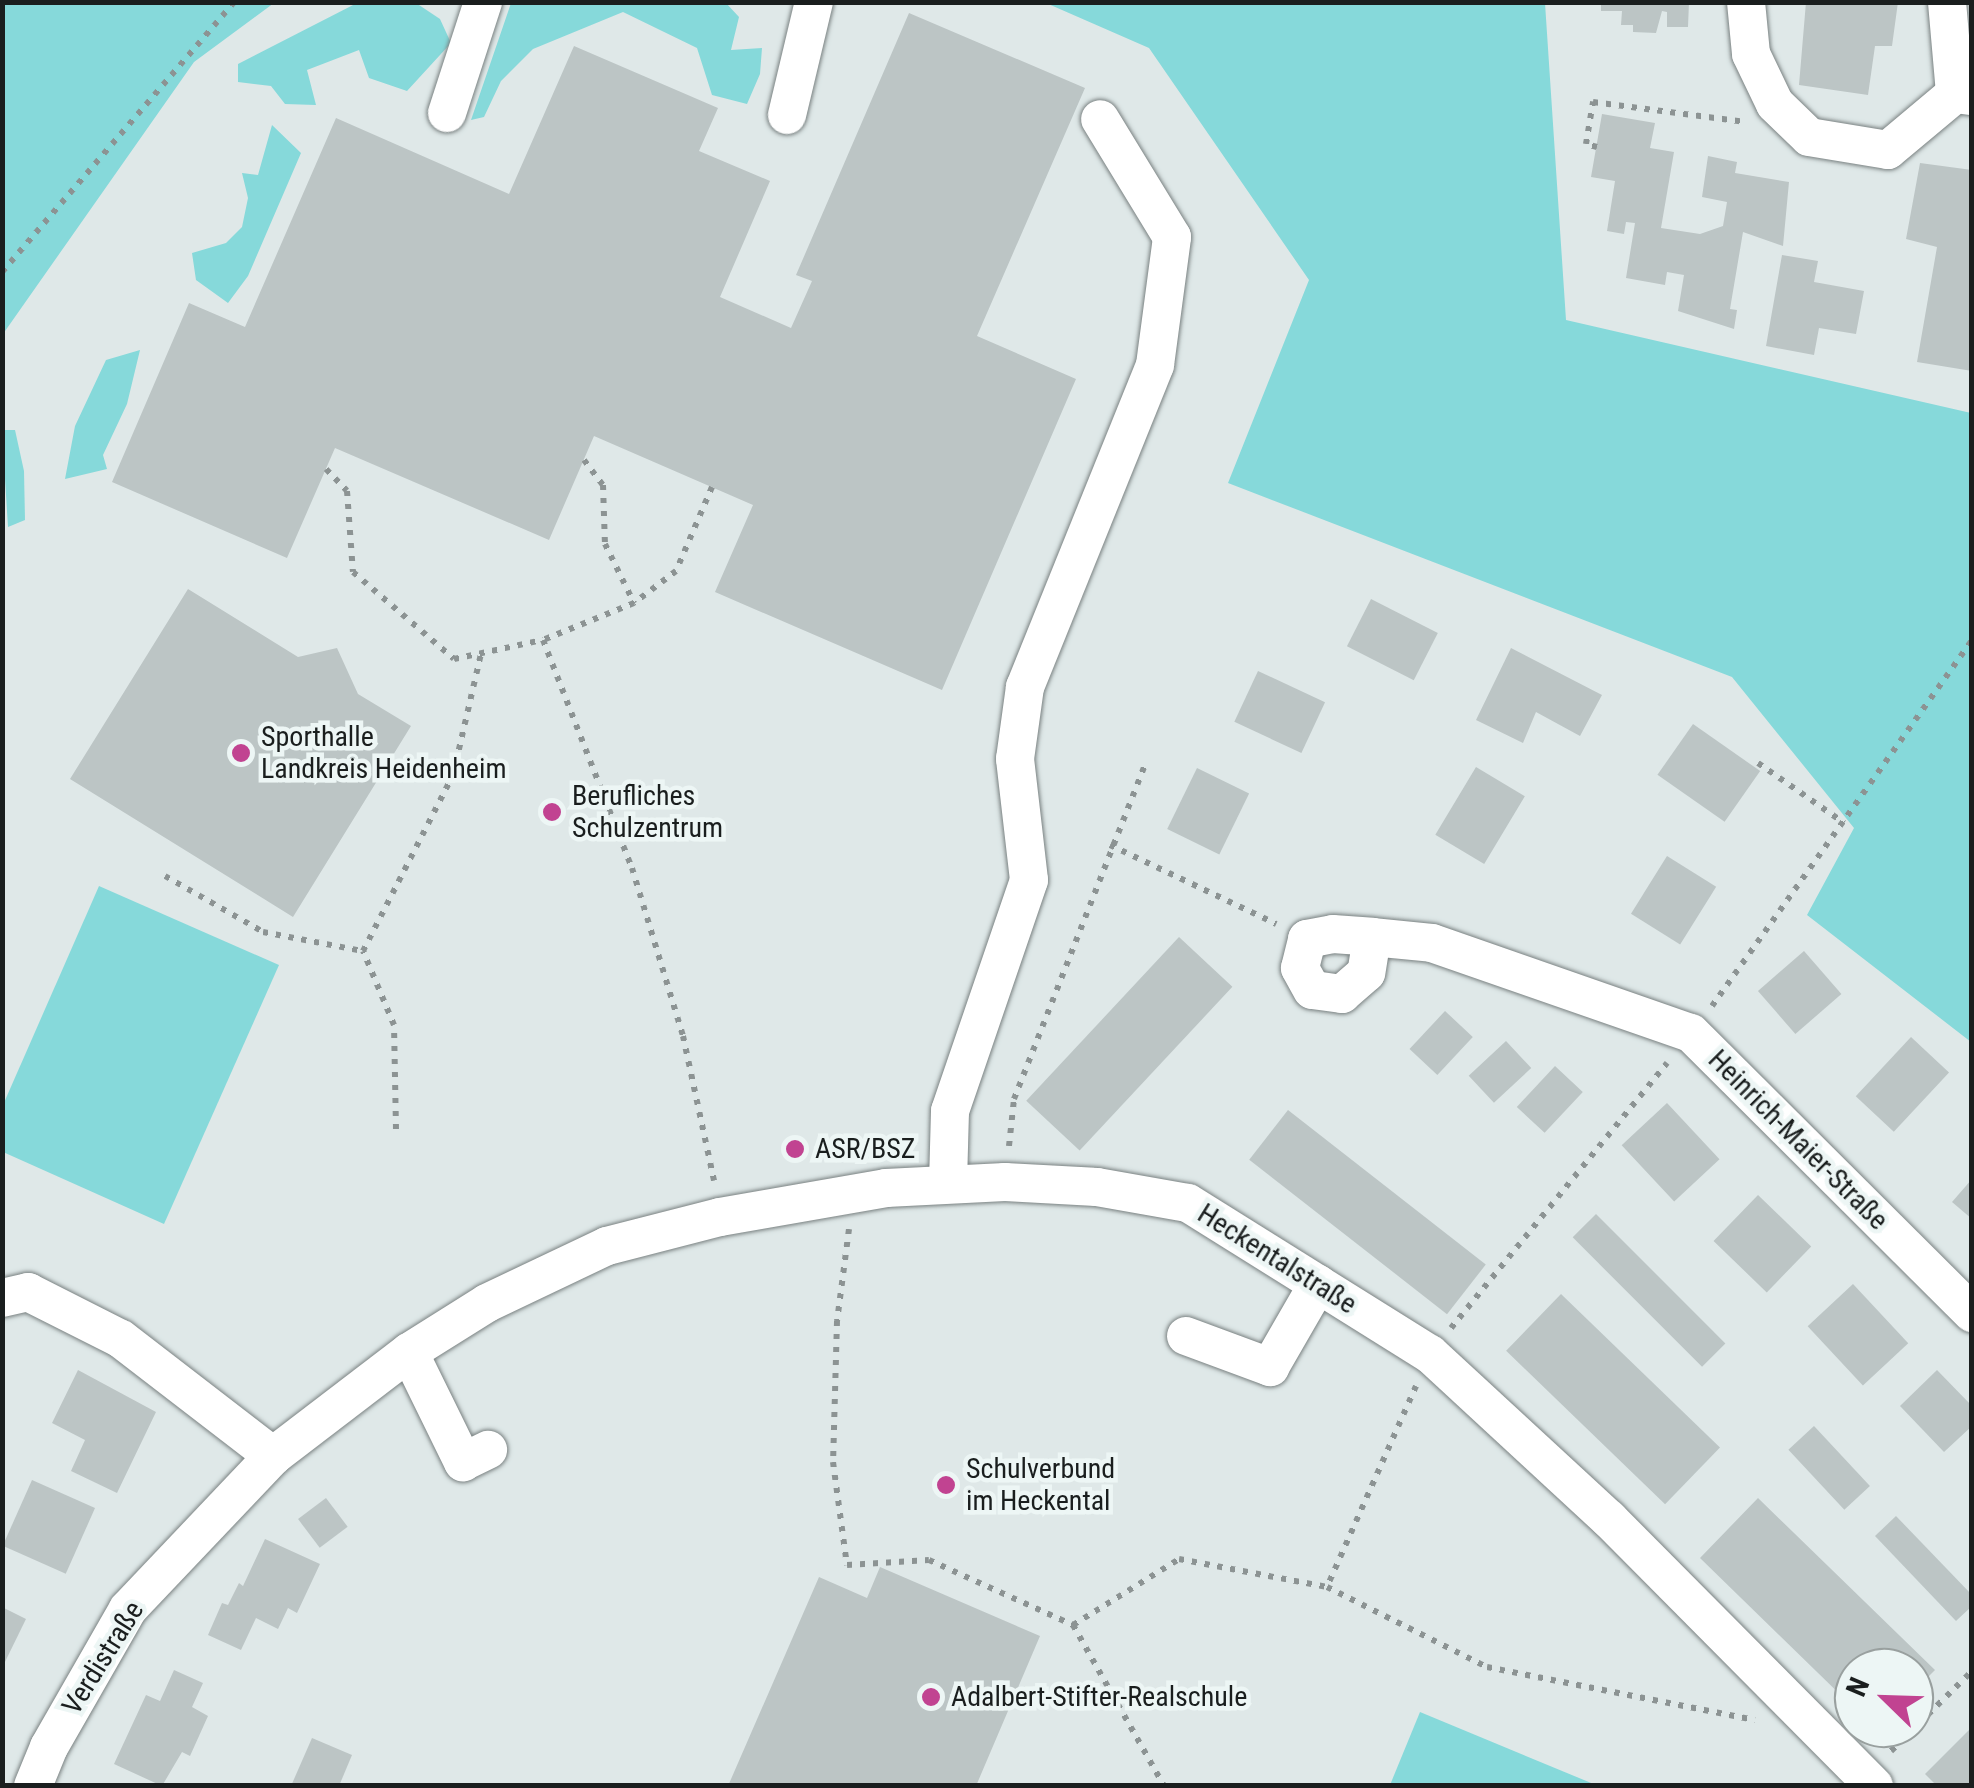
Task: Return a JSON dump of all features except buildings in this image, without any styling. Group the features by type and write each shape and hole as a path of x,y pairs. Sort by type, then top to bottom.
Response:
{"street":[{"path":"447,113 483,2"},
{"path":"786,114 814,2"},
{"path":"1746,2 1750,54 1775,104 1808,137 1888,150 1963,95 1947,2"},
{"path":"948,1183 950,1111 1029,880 1015,760 1025,687 1155,365 1172,237 1100,119"},
{"path":"1307,939 1300,968 1312,990 1342,994 1366,973 1372,937"},
{"name":"Heinrich-Maier-Straße","path":"1307,939 1372,937 1486,958 1602,1007 1692,1034 1972,1313"},
{"name":"Heckentalstraße","path":"409,1352 487,1303 607,1246 720,1217 854,1193 948,1183 1098,1188 1188,1203 1430,1354 1609,1520 1870,1781"},
{"path":"1186,1336 1270,1366 1318,1284"},
{"path":"2,1298 28,1292 121,1339 272,1456"},
{"path":"409,1352 464,1462 488,1450"},
{"name":"Verdistraße","path":"34,1786 48,1746 128,1609 272,1456 409,1352"}],"path":[{"path":"2,272 234,2"},
{"path":"1597,147 1586,144 1593,102 1734,122"},
{"path":"584,460 602,485 605,544 634,603"},
{"path":"326,468 347,492 353,572 454,659 543,640 634,603 676,571 712,487"},
{"path":"543,640 632,868 683,1036 720,1217"},
{"path":"396,1129 394,1025 364,951 453,775 481,654"},
{"path":"1758,763 1844,823"},
{"path":"1005,1182 1014,1099 1110,845 1144,767"},
{"path":"1110,845 1307,939"},
{"path":"165,876 263,932 364,951"},
{"path":"854,1193 836,1321 833,1462 847,1564 929,1560 1073,1625 1164,1786"},
{"path":"1327,1588 1430,1354"},
{"path":"1073,1625 1179,1559 1327,1588 1487,1668 1766,1722"},
{"path":"1870,1781 1972,1671"}],"shaded area":[{"path":"3,2 274,3 194,62 3,334"},
{"path":"357,3 416,3 440,19 451,43 407,91 369,78 359,50 307,70 316,105 285,104 271,86 238,82 238,64"},
{"path":"511,3 726,3 739,17 731,50 762,48 760,74 747,104 712,95 697,48 623,12 533,49 501,81 484,117 471,120"},
{"path":"1046,3 1545,3 1566,320 1971,413 1971,1042 1807,915 1854,828 1732,677 1228,483 1309,280 1149,48"},
{"path":"272,125 301,153 248,276 228,303 196,280 192,253 226,243 242,227 248,198 242,173 258,175"},
{"path":"140,350 127,404 103,455 107,469 65,479 75,426 106,360"},
{"path":"2,430 15,430 24,471 25,520 8,527"},
{"path":"99,886 279,965 164,1224 3,1152 3,1105"},
{"path":"1420,1712 1596,1785 1390,1785"}],"place":[{"name":"Sporthalle Landkreis Heidenheim","path":"241,753"},
{"name":"Berufliches Schulzentrum","path":"552,812"},
{"name":"ASR/BSZ","path":"795,1149"},
{"name":"Schulverbund im Heckental","path":"946,1485"},
{"name":"Adalbert-Stifter-Realschule","path":"931,1697"}]}
